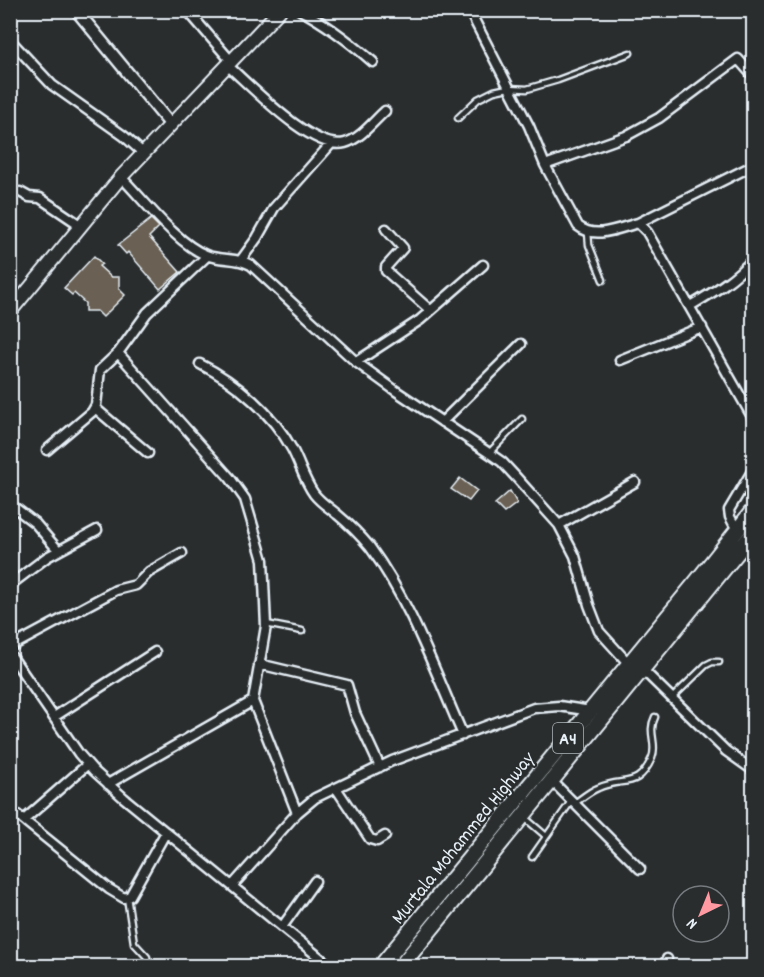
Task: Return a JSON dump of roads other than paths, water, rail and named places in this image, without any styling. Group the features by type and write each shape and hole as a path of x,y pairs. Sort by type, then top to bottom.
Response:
{"highway":[{"name":"Murtala Mohammed Highway","path":"401,966 552,781 753,509"},
{"name":"Murtala Mohammed Highway","path":"381,966 591,711 636,666 753,532"}],"main road":[{"path":"10,312 80,225 143,153 279,11"}],"street":[{"path":"76,10 170,124"},
{"path":"188,10 229,63 294,125 330,144 344,144 354,140 385,111"},
{"path":"300,10 342,36 373,62"},
{"path":"469,10 529,126 545,165 578,226 588,232 594,234 638,223 753,165"},
{"path":"10,40 52,86 124,136 143,153"},
{"path":"545,165 626,136 659,118 738,59 753,77"},
{"path":"241,260 274,208 330,144"},
{"path":"122,177 185,244 207,256 241,260 261,273 356,362 489,453 515,476 559,525 575,556 599,631 726,751 753,771"},
{"path":"20,192 29,197 40,198 80,225"},
{"path":"638,223 647,232 753,416"},
{"path":"386,229 403,248 386,267 386,271 430,310"},
{"path":"47,450 95,408 100,370 118,353 147,313 207,256"},
{"path":"690,306 722,287 740,273 753,258"},
{"path":"356,362 420,320 483,265"},
{"path":"620,360 702,327"},
{"path":"442,422 521,344"},
{"path":"118,353 230,478 245,499 263,560 266,624 253,701 297,813"},
{"path":"200,364 233,384 274,424 293,450 316,496 356,530 371,550 411,618 463,735"},
{"path":"95,408 148,453"},
{"path":"737,530 729,510 753,468"},
{"path":"559,525 634,482"},
{"path":"10,504 35,523 58,550"},
{"path":"10,585 46,556 97,530"},
{"path":"10,647 116,590 136,585 149,572 182,553"},
{"path":"54,717 155,652"},
{"path":"10,654 88,764 108,784 330,966"},
{"path":"259,664 347,685 355,712 381,767"},
{"path":"108,784 253,701"},
{"path":"232,886 297,813 315,798 381,767 534,708 559,706 591,711"},
{"path":"24,820 88,764"},
{"path":"552,781 640,869"},
{"path":"336,788 370,839 377,841 385,836"},
{"path":"10,809 109,889 124,898 130,896 166,832"},
{"path":"282,927 315,881"}],"lane":[{"path":"458,118 478,99 494,91 508,88 527,89 630,53"},
{"path":"588,232 588,245 603,280"},
{"path":"489,453 522,419"},
{"path":"266,624 302,631"},
{"path":"672,698 706,665 719,662"},
{"path":"532,857 573,802 598,788 635,781 644,771 653,755 650,726 655,717"},
{"path":"523,816 546,836"},
{"path":"128,897 134,943 147,957 148,966"}]}
